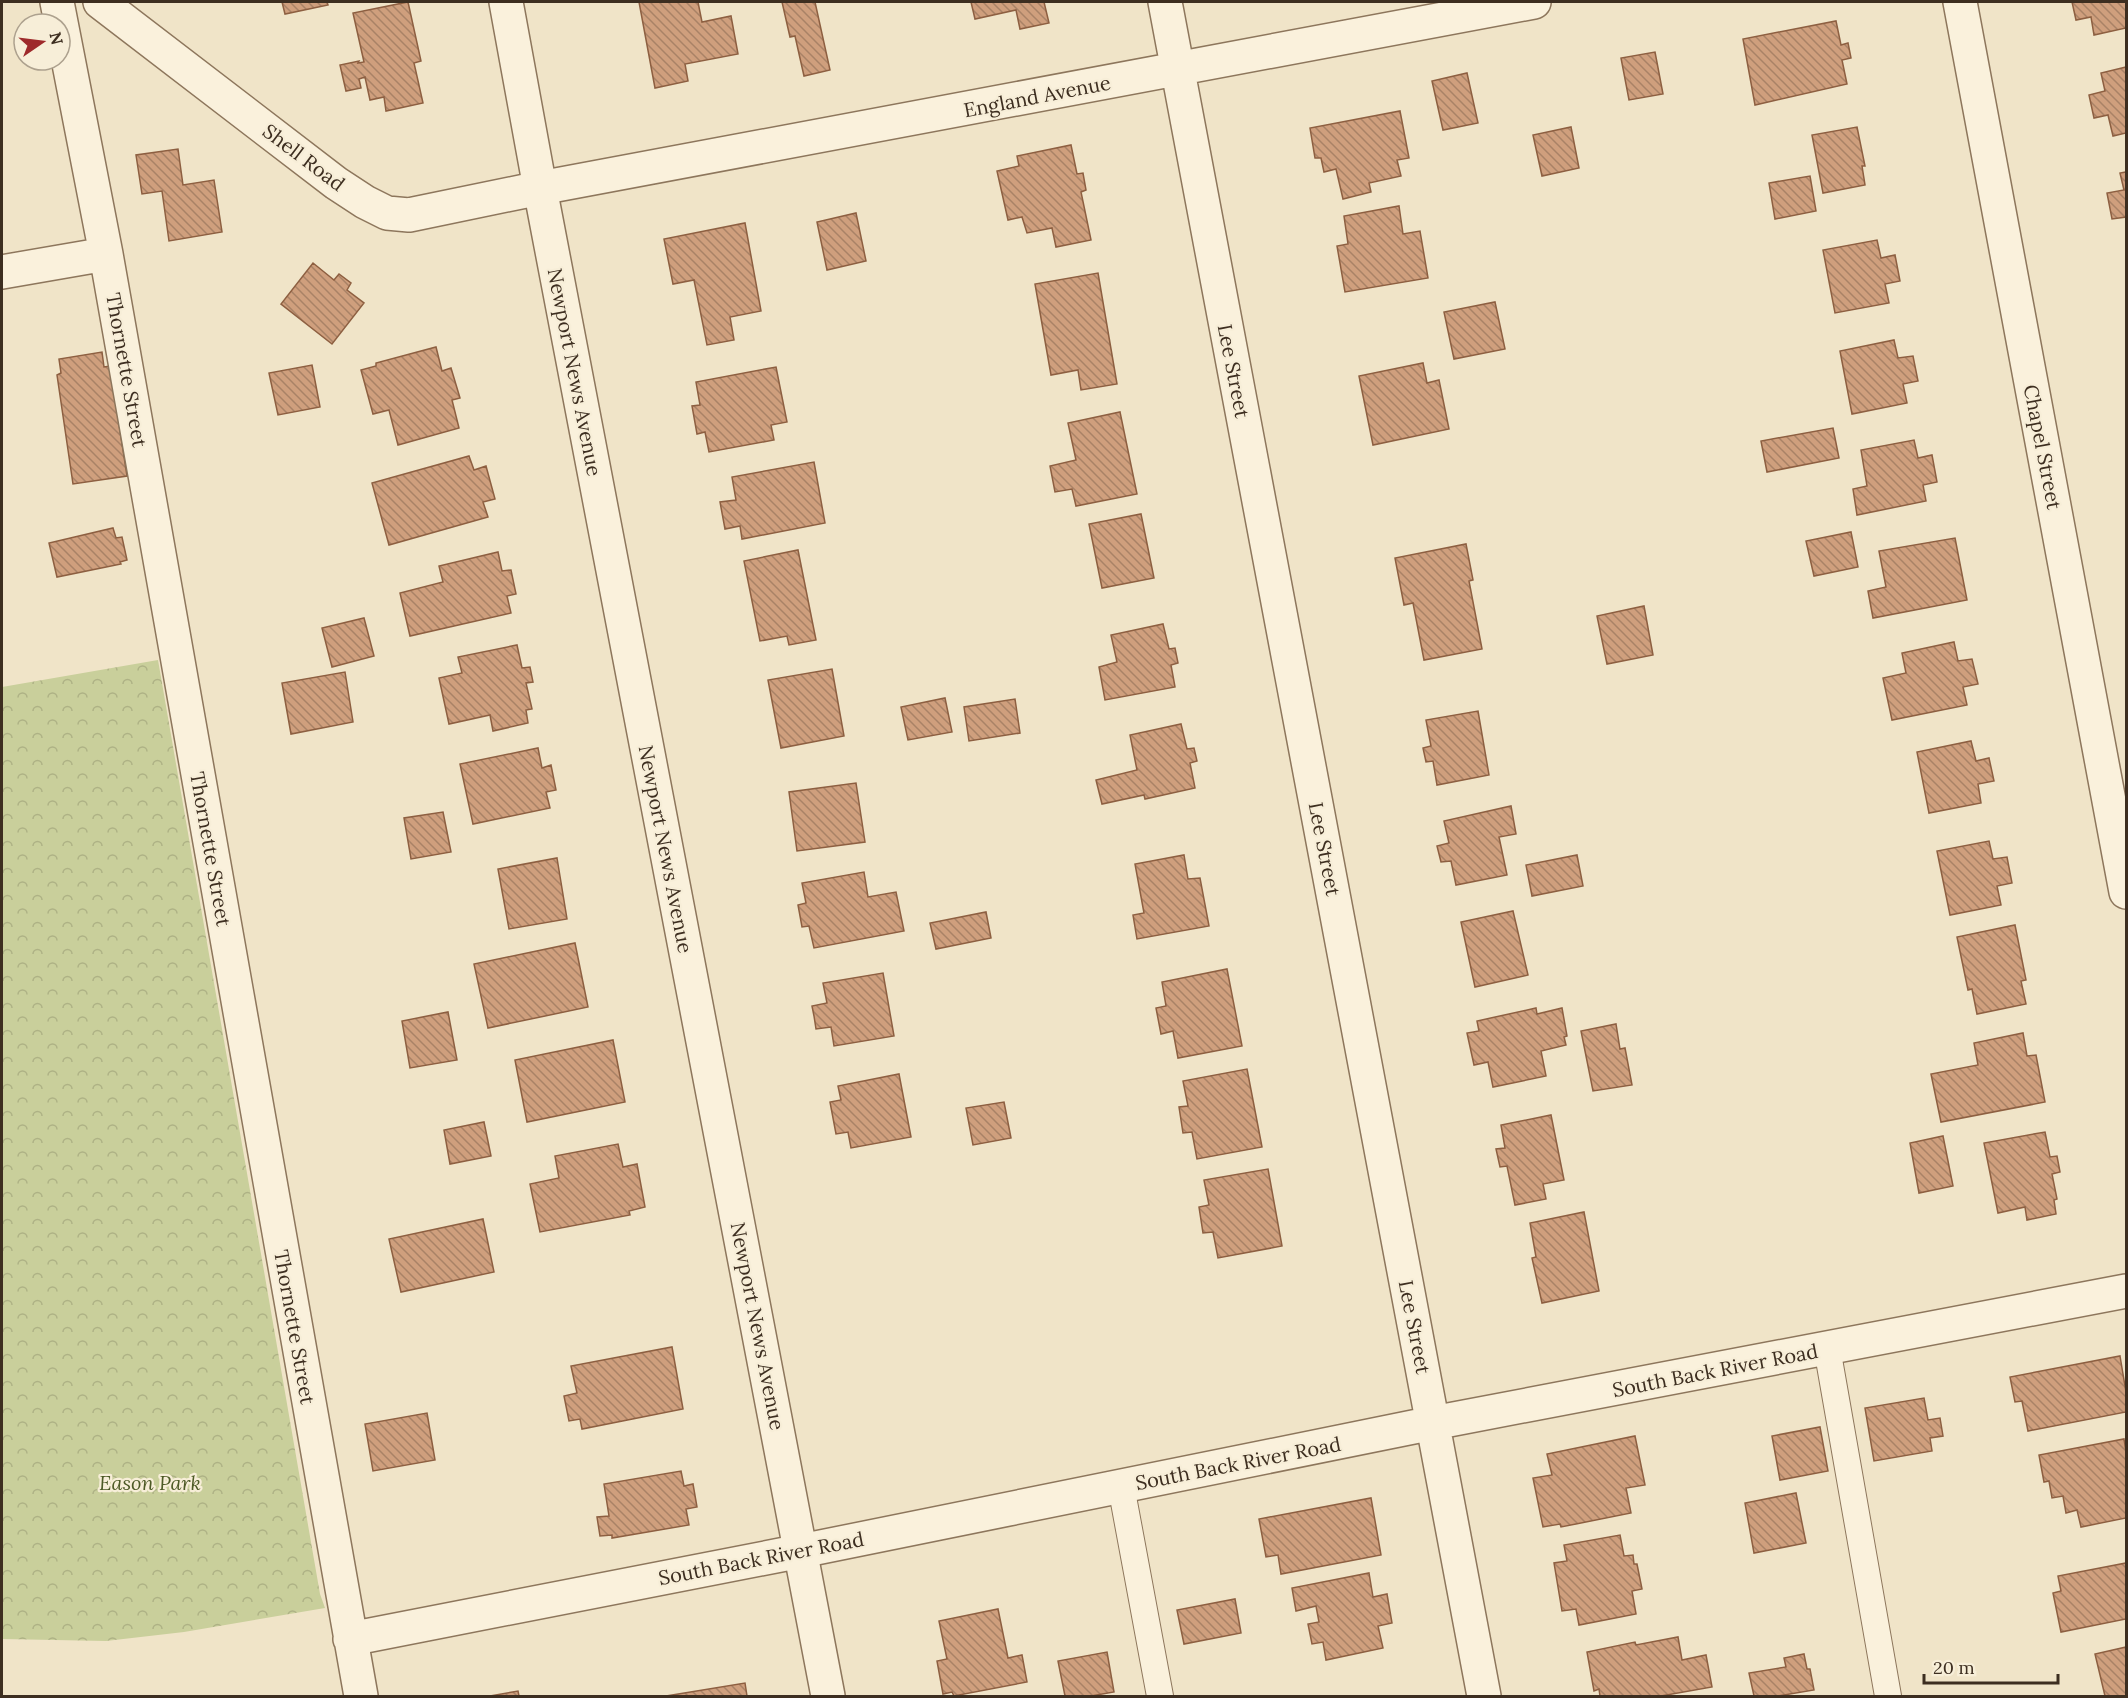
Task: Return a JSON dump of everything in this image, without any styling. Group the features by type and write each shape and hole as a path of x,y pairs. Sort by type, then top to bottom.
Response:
{"street":[{"name":"Thornette Street","path":"57,2 106,254 361,1696"},
{"name":"Shell Road","path":"100,2 336,183 387,213 409,215 540,188"},
{"name":"Newport News Avenue","path":"506,2 828,1696"},
{"name":"Lee Street","path":"1165,2 1484,1696"},
{"name":"England Avenue","path":"540,188 1534,2"},
{"name":"Chapel Street","path":"1960,2 2127,892"},
{"path":"2,272 106,254"},
{"name":"South Back River Road","path":"350,1639 801,1551 1433,1423 2127,1291"}],"lane":[{"path":"1827,1348 1888,1696"},
{"path":"1120,1486 1160,1696"}],"green space":[{"name":"Eason Park","path":"158,660 320,1594 325,1608 184,1632 106,1641 2,1639 2,687"}],"building":[{"path":"282,2 327,2 328,5 285,14"},
{"path":"408,2 421,61 414,63 423,103 386,111 384,97 370,100 365,77 359,79 361,88 346,91 340,65 364,62 353,13"},
{"path":"639,2 698,2 702,22 731,16 738,54 685,64 688,81 655,88"},
{"path":"782,2 815,2 830,70 804,76 795,36 790,37"},
{"path":"971,2 1044,2 1049,23 1020,29 1016,10 975,19"},
{"path":"2072,2 2126,2 2126,28 2094,35 2091,17 2076,20"},
{"path":"1836,21 1841,45 1848,43 1851,58 1842,60 1847,84 1755,105 1743,39"},
{"path":"1655,52 1663,94 1629,100 1621,58"},
{"path":"2126,67 2126,133 2113,136 2108,115 2094,118 2089,95 2105,91 2101,73"},
{"path":"1467,73 1478,123 1443,130 1432,81"},
{"path":"1400,111 1409,158 1397,160 1401,176 1369,183 1371,192 1343,199 1336,169 1324,172 1321,158 1315,158 1310,128"},
{"path":"1571,127 1579,168 1542,176 1533,135"},
{"path":"1857,127 1865,166 1862,166 1865,185 1823,193 1812,135"},
{"path":"1071,145 1077,174 1083,173 1086,190 1081,192 1091,240 1056,247 1052,228 1027,233 1022,217 1008,220 997,171 1019,166 1017,156"},
{"path":"178,149 183,185 214,180 222,232 169,241 162,191 142,194 136,155"},
{"path":"2126,172 2126,217 2112,219 2107,193 2124,190 2120,173"},
{"path":"1810,176 1816,211 1775,219 1769,183"},
{"path":"1399,206 1403,234 1420,231 1428,278 1345,292 1337,246 1348,244 1344,216"},
{"path":"856,213 866,261 827,270 817,222"},
{"path":"745,223 761,311 730,317 734,340 707,345 694,280 673,284 664,239"},
{"path":"1877,240 1881,258 1895,255 1900,281 1885,284 1889,303 1835,313 1823,250"},
{"path":"313,263 334,280 339,274 351,283 347,290 364,303 332,344 281,304"},
{"path":"1098,273 1117,384 1081,390 1078,370 1051,375 1035,284"},
{"path":"1495,302 1505,349 1454,359 1444,312"},
{"path":"1894,340 1898,358 1913,356 1918,381 1903,384 1907,403 1852,414 1840,351"},
{"path":"436,347 442,371 451,368 460,398 452,400 459,428 398,445 389,410 373,414 361,370 376,366 376,363"},
{"path":"102,352 104,367 110,366 127,476 73,484 57,375 61,373 59,359"},
{"path":"1423,363 1427,383 1439,380 1449,429 1373,445 1359,376"},
{"path":"312,365 320,407 278,415 269,373"},
{"path":"776,367 787,422 771,425 774,440 709,452 705,432 697,434 692,406 700,405 696,382"},
{"path":"1120,412 1137,494 1076,506 1072,489 1055,492 1050,466 1076,460 1068,423"},
{"path":"1833,428 1839,458 1767,472 1761,441"},
{"path":"1914,440 1918,458 1932,455 1937,482 1923,485 1926,501 1857,515 1853,489 1867,486 1861,450"},
{"path":"469,456 474,470 486,466 495,499 483,502 488,517 389,545 372,483"},
{"path":"814,462 825,523 742,539 740,526 725,529 720,502 736,500 732,477"},
{"path":"1141,514 1154,578 1102,588 1089,524"},
{"path":"113,528 116,538 122,537 127,560 120,562 121,564 57,577 49,543"},
{"path":"1851,532 1858,567 1814,576 1806,541"},
{"path":"1955,538 1967,600 1873,618 1868,591 1886,587 1879,551"},
{"path":"1466,544 1473,580 1469,581 1482,649 1424,660 1413,603 1404,605 1395,558"},
{"path":"798,550 816,640 789,645 787,636 760,641 744,561"},
{"path":"498,552 502,571 511,570 516,594 507,596 511,613 410,636 400,593 443,582 439,566"},
{"path":"1644,606 1653,655 1607,664 1597,616"},
{"path":"364,618 374,656 332,667 322,628"},
{"path":"1163,624 1169,649 1175,648 1178,663 1171,665 1175,687 1105,700 1099,667 1117,662 1111,635"},
{"path":"1954,642 1958,661 1972,659 1978,684 1963,687 1967,705 1892,720 1883,678 1906,673 1902,653"},
{"path":"517,645 522,668 530,667 533,682 526,683 532,709 526,710 528,723 493,731 490,715 449,724 439,678 462,673 458,657"},
{"path":"832,669 844,736 781,748 768,680"},
{"path":"345,672 353,722 291,734 282,683"},
{"path":"945,698 952,732 908,740 901,707"},
{"path":"1015,699 1020,733 969,741 964,707"},
{"path":"1478,711 1489,775 1437,785 1433,761 1426,762 1423,748 1431,746 1426,720"},
{"path":"1181,724 1187,749 1194,748 1197,761 1190,763 1195,788 1145,799 1144,795 1102,804 1096,780 1137,770 1130,735"},
{"path":"1971,741 1976,761 1989,758 1994,781 1978,784 1981,803 1929,813 1917,752"},
{"path":"538,748 542,768 551,765 556,790 546,792 550,808 473,824 460,764"},
{"path":"856,783 865,842 797,851 789,792"},
{"path":"1511,806 1516,834 1499,837 1507,875 1456,885 1451,861 1441,862 1437,846 1449,843 1444,821"},
{"path":"443,812 451,852 411,859 404,818"},
{"path":"1989,841 1993,859 2007,857 2012,883 1997,886 2001,905 1950,915 1937,851"},
{"path":"1184,855 1188,879 1200,878 1209,926 1137,939 1133,915 1144,913 1135,864"},
{"path":"1577,855 1583,886 1532,896 1526,865"},
{"path":"557,858 567,919 509,929 498,869"},
{"path":"864,872 868,897 896,892 904,931 814,948 809,926 802,927 798,905 806,903 802,883"},
{"path":"1513,911 1528,975 1475,987 1461,922"},
{"path":"986,912 991,938 936,949 930,923"},
{"path":"2015,925 2026,980 2021,981 2026,1004 1977,1014 1972,989 1968,990 1957,937"},
{"path":"575,943 588,1007 488,1028 474,964"},
{"path":"1227,969 1242,1046 1178,1058 1173,1031 1161,1034 1156,1008 1166,1006 1162,982"},
{"path":"883,973 894,1036 834,1046 831,1027 816,1029 812,1006 827,1003 823,983"},
{"path":"1536,1008 1537,1014 1562,1008 1567,1036 1564,1037 1566,1045 1541,1051 1546,1076 1493,1087 1488,1062 1474,1065 1467,1033 1479,1031 1477,1021"},
{"path":"448,1012 457,1060 410,1068 402,1021"},
{"path":"1616,1024 1620,1049 1625,1048 1632,1085 1593,1091 1581,1031"},
{"path":"2023,1033 2027,1056 2036,1055 2045,1102 1941,1122 1931,1074 1978,1065 1974,1043"},
{"path":"613,1040 625,1102 527,1122 515,1060"},
{"path":"1247,1069 1262,1147 1197,1159 1192,1132 1183,1133 1179,1107 1188,1106 1183,1081"},
{"path":"899,1074 911,1137 851,1148 848,1132 836,1134 830,1102 841,1100 838,1086"},
{"path":"1004,1102 1011,1138 973,1145 966,1108"},
{"path":"1551,1115 1564,1180 1543,1184 1546,1199 1515,1205 1507,1166 1500,1167 1496,1149 1505,1148 1501,1125"},
{"path":"484,1122 491,1156 450,1164 444,1130"},
{"path":"2045,1132 2050,1157 2057,1156 2060,1172 2052,1174 2057,1199 2054,1200 2056,1214 2027,1220 2025,1207 1998,1213 1984,1143"},
{"path":"1943,1136 1953,1186 1919,1193 1910,1143"},
{"path":"618,1144 623,1167 637,1164 645,1207 629,1211 630,1215 540,1232 530,1184 559,1178 555,1156"},
{"path":"1268,1169 1282,1246 1218,1258 1213,1232 1203,1233 1199,1207 1209,1205 1204,1180"},
{"path":"1584,1212 1599,1291 1542,1303 1532,1258 1536,1257 1530,1223"},
{"path":"483,1219 494,1272 401,1292 389,1239"},
{"path":"672,1347 683,1409 582,1429 580,1419 569,1421 564,1396 577,1393 571,1366"},
{"path":"2120,1356 2126,1392 2126,1412 2028,1431 2022,1401 2015,1402 2010,1377"},
{"path":"1924,1398 1928,1420 1940,1418 1943,1436 1930,1438 1932,1451 1874,1461 1865,1408"},
{"path":"427,1413 435,1460 373,1471 365,1424"},
{"path":"1820,1427 1828,1471 1780,1480 1772,1436"},
{"path":"1635,1436 1645,1485 1626,1488 1631,1513 1561,1527 1560,1524 1543,1527 1533,1478 1552,1475 1547,1454"},
{"path":"2124,1439 2126,1518 2081,1527 2077,1510 2066,1513 2063,1496 2052,1498 2049,1481 2044,1482 2039,1455"},
{"path":"681,1471 684,1486 693,1484 697,1507 686,1509 689,1525 612,1538 612,1535 600,1536 597,1517 609,1516 604,1484"},
{"path":"1796,1493 1806,1543 1754,1553 1745,1503"},
{"path":"1371,1498 1381,1555 1281,1574 1278,1555 1266,1557 1259,1519"},
{"path":"1620,1535 1624,1556 1633,1555 1634,1564 1637,1564 1642,1589 1632,1591 1636,1614 1579,1625 1576,1609 1562,1611 1554,1563 1567,1561 1564,1545"},
{"path":"2126,1563 2126,1619 2061,1632 2053,1593 2061,1591 2058,1576"},
{"path":"1369,1573 1373,1597 1387,1594 1392,1623 1378,1626 1383,1648 1326,1660 1323,1642 1312,1644 1308,1624 1319,1622 1316,1606 1296,1611 1292,1588"},
{"path":"1235,1599 1241,1633 1184,1644 1177,1610"},
{"path":"998,1609 1008,1658 1022,1655 1027,1682 954,1696 952,1692 943,1694 937,1661 947,1659 939,1621"},
{"path":"1678,1637 1682,1660 1706,1655 1712,1687 1661,1696 1600,1696 1599,1689 1594,1691 1587,1652 1635,1642 1636,1645"},
{"path":"2126,1647 2126,1696 2105,1696 2095,1654"},
{"path":"1107,1652 1114,1692 1091,1696 1065,1696 1058,1661"},
{"path":"1804,1654 1814,1690 1778,1696 1754,1696 1749,1673 1786,1667 1784,1658"},
{"path":"745,1683 747,1696 666,1696"},
{"path":"518,1691 519,1696 490,1696"}]}
